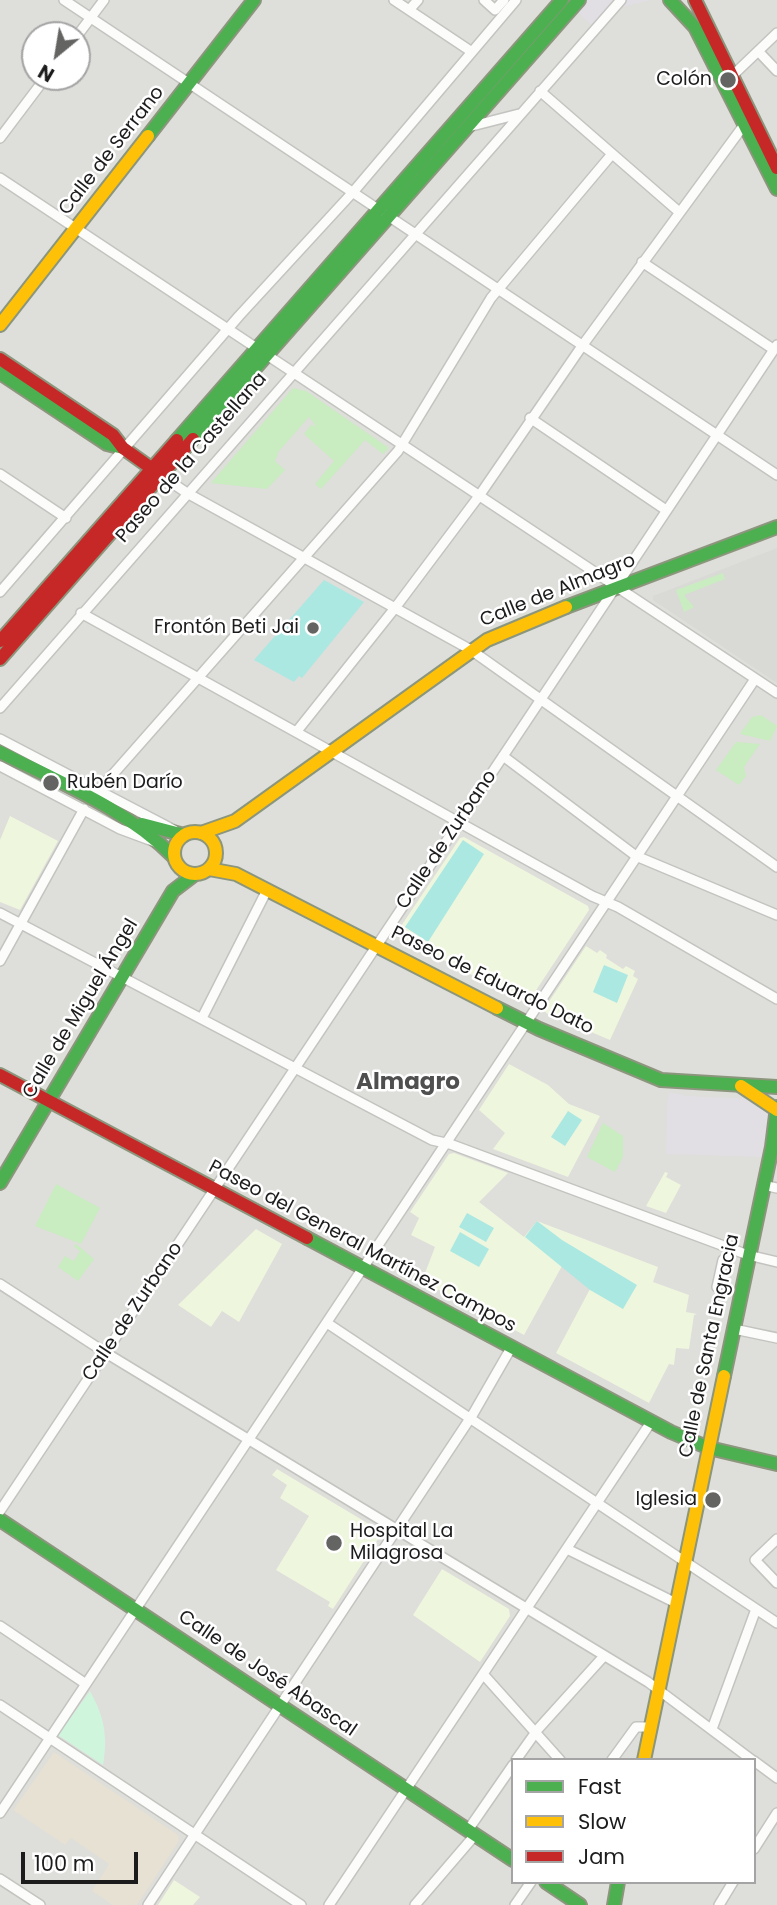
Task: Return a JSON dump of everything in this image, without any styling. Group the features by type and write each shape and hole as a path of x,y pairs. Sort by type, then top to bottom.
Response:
{"main road":[{"name":"Calle de Serrano","path":"0,326 254,0"},
{"name":"Paseo de la Castellana","path":"0,659 156,471 384,212 562,0"},
{"name":"Paseo de la Castellana","path":"384,212 467,127 579,0"},
{"path":"670,0 695,27 777,189"},
{"path":"695,0 731,77 773,150 777,168"},
{"path":"0,359 113,435 123,448 156,471"},
{"path":"0,373 107,444 123,448"},
{"name":"Paseo de la Castellana","path":"0,640 156,471"},
{"name":"Calle de Almagro","path":"201,833 235,821 487,640 615,587 777,527"},
{"path":"0,752 132,821 162,844 185,873 194,875 209,869 215,850 201,833 181,834 132,821"},
{"name":"Calle de Almagro","path":"215,850 235,821"},
{"path":"174,860 176,843 181,834"},
{"name":"Paseo de Eduardo Dato","path":"215,850 236,874"},
{"name":"Calle de Miguel Ángel","path":"173,891 174,860"},
{"name":"Paseo de Eduardo Dato","path":"209,869 236,874 526,1023 669,1083 741,1086 758,1083 777,1087"},
{"name":"Calle de Miguel Ángel","path":"0,1183 173,891 194,875"},
{"name":"Paseo del General Martínez Campos","path":"0,1075 651,1422 709,1448 777,1465"},
{"path":"741,1086 777,1109"},
{"name":"Calle de Santa Engracia","path":"644,1758 748,1255 774,1143 777,1109"},
{"name":"Calle de José Abascal","path":"0,1520 511,1859"},
{"path":"549,1884 580,1905"},
{"path":"614,1905 618,1884"}],"street":[{"path":"64,0 777,475"},
{"path":"89,21 104,0"},
{"path":"394,0 472,52"},
{"path":"409,10 418,0"},
{"path":"484,0 495,10 504,0"},
{"path":"0,592 228,329 354,191 516,0"},
{"name":"Paseo de la Castellana","path":"0,708 621,0"},
{"path":"731,77 777,33"},
{"path":"758,51 777,71"},
{"path":"0,138 35,91"},
{"path":"540,91 678,211"},
{"path":"467,127 520,114"},
{"path":"297,731 395,608 478,496 642,261 744,125"},
{"path":"100,789 402,445 498,290 612,154"},
{"path":"0,178 777,693"},
{"path":"642,261 775,347"},
{"name":"Calle de Zurbano","path":"0,1511 294,1065 377,946 775,347"},
{"path":"530,418 666,510"},
{"path":"156,471 187,493 471,650 777,867"},
{"path":"0,474 66,518"},
{"path":"81,613 333,750 777,999"},
{"path":"0,1813 755,679"},
{"path":"0,739 100,789 181,834"},
{"path":"503,756 636,856 777,915"},
{"path":"0,766 120,829 162,844"},
{"path":"0,961 84,809"},
{"path":"202,1018 267,890"},
{"path":"0,913 294,1065 432,1140 447,1143 748,1255 777,1262"},
{"path":"763,1185 777,1188"},
{"path":"717,1287 723,1260 728,1261 730,1256"},
{"path":"0,1284 106,1353 659,1690 750,1758"},
{"path":"327,1323 777,1623"},
{"path":"734,1329 777,1338"},
{"path":"148,1905 470,1418 511,1348"},
{"path":"329,1905 651,1422"},
{"path":"777,1539 755,1560 777,1583"},
{"path":"567,1549 676,1603"},
{"path":"712,1729 756,1609"},
{"path":"0,1626 86,1684"},
{"path":"517,1758 536,1732 604,1656"},
{"path":"484,1674 559,1758"},
{"path":"0,1705 301,1905"},
{"path":"613,1758 635,1728 650,1727"},
{"path":"756,1762 777,1778"},
{"path":"415,1905 472,1833 511,1768"},
{"path":"756,1846 777,1813"},
{"path":"0,1879 40,1905"},
{"path":"515,1905 530,1884"},
{"path":"719,1905 732,1884"}],"shaded area":[{"path":"0,0 777,0 777,1905 0,1905"},
{"path":"563,0 651,0 622,7 600,32"},
{"path":"777,548 777,683 653,600 653,596"},
{"name":"Frontón Beti Jai","path":"324,580 364,602 302,678 299,676 294,682 254,660"},
{"path":"10,816 58,841 20,910 0,902 0,840"},
{"path":"464,837 588,906 589,910 529,1001 524,1002 399,937 397,932 460,838"},
{"path":"463,840 484,854 428,942 405,927"},
{"path":"586,946 597,953 600,950 607,955 606,958 623,969 626,966 635,971 633,976 638,979 610,1040 546,1013 544,1009"},
{"path":"604,965 628,975 617,1003 593,992"},
{"path":"509,1064 548,1085 569,1104 600,1116 568,1177 493,1149 505,1133 479,1110"},
{"path":"670,1092 687,1096 753,1099 765,1109 769,1118 763,1157 666,1154 667,1102"},
{"path":"568,1111 582,1120 565,1146 551,1137"},
{"path":"454,1153 508,1173 479,1202 524,1237 537,1221 658,1267 653,1282 689,1295 686,1312 697,1314 694,1315 689,1349 676,1348 674,1365 669,1364 649,1403 556,1353 590,1289 562,1266 524,1335 422,1281 435,1247 411,1235 419,1218 410,1212 449,1154"},
{"path":"665,1172 668,1173 666,1177 681,1185 666,1213 646,1206"},
{"path":"467,1213 494,1228 486,1242 459,1227"},
{"path":"537,1221 562,1240 637,1285 623,1309 590,1290 525,1237"},
{"path":"256,1229 282,1244 239,1322 222,1311 211,1327 178,1305"},
{"path":"460,1232 489,1249 479,1267 450,1251"},
{"name":"Hospital La Milagrosa","path":"277,1469 379,1530 380,1536 333,1609 328,1606 330,1602 276,1570 309,1516 280,1498 287,1485 272,1475"},
{"path":"442,1569 509,1609 510,1616 480,1662 413,1615"},
{"path":"90,1691 104,1726 103,1765 58,1735"},
{"path":"54,1752 178,1835 179,1841 137,1905 113,1905 92,1891 109,1864 71,1838 65,1845 13,1810"},
{"path":"174,1880 200,1897 193,1905 158,1905"}],"green space":[{"path":"293,388 306,391 389,448 383,454 365,440 321,489 315,484 334,461 304,434 311,425 316,426 309,417 279,451 275,461 285,470 267,489 211,483"},
{"path":"723,573 725,579 684,595 694,607 684,612 676,590"},
{"path":"761,715 777,726 770,741 740,734 752,717"},
{"path":"736,742 760,744 744,767 746,776 739,785 716,770"},
{"path":"603,1123 623,1136 623,1157 615,1172 587,1157"},
{"path":"56,1184 100,1208 81,1244 35,1226"},
{"path":"76,1244 94,1259 78,1281 58,1267 65,1256 74,1261 80,1251 74,1247"}],"traffic: fast":[{"path":"148,136 254,0"},
{"path":"177,440 562,0"},
{"path":"193,439 579,0"},
{"path":"670,0 695,27 777,189"},
{"path":"0,373 107,444 123,448"},
{"path":"566,607 777,527"},
{"path":"0,752 113,810 135,824 174,857"},
{"path":"142,824 184,835"},
{"path":"0,1183 173,891 194,875"},
{"path":"497,1008 539,1029 661,1080 777,1087"},
{"path":"724,1376 772,1147 777,1107"},
{"path":"307,1238 671,1432 709,1448 777,1464"},
{"path":"0,1520 511,1859"},
{"path":"549,1884 580,1905"},
{"path":"614,1905 618,1884"}],"traffic: slow":[{"path":"0,325 148,136"},
{"path":"201,833 235,821 487,640 566,607"},
{"path":"195,832 210,838 216,853 210,868 195,874 180,868 174,853 180,838 195,832"},
{"path":"209,869 236,874 497,1008"},
{"path":"741,1086 777,1110"},
{"path":"644,1758 724,1376"}],"traffic: jam":[{"path":"695,0 777,168"},
{"path":"0,359 113,435 123,448 151,468"},
{"path":"0,659 193,439"},
{"path":"0,641 177,440"},
{"path":"0,1075 307,1238"}],"place":[{"name":"Colón","path":"728,80"},
{"name":"Frontón Beti Jai","path":"313,628"},
{"name":"Rubén Darío","path":"51,783"},
{"name":"Iglesia","path":"713,1500"},
{"name":"Hospital La Milagrosa","path":"334,1543"}],"district":[{"name":"Almagro","path":"408,1083"}]}
